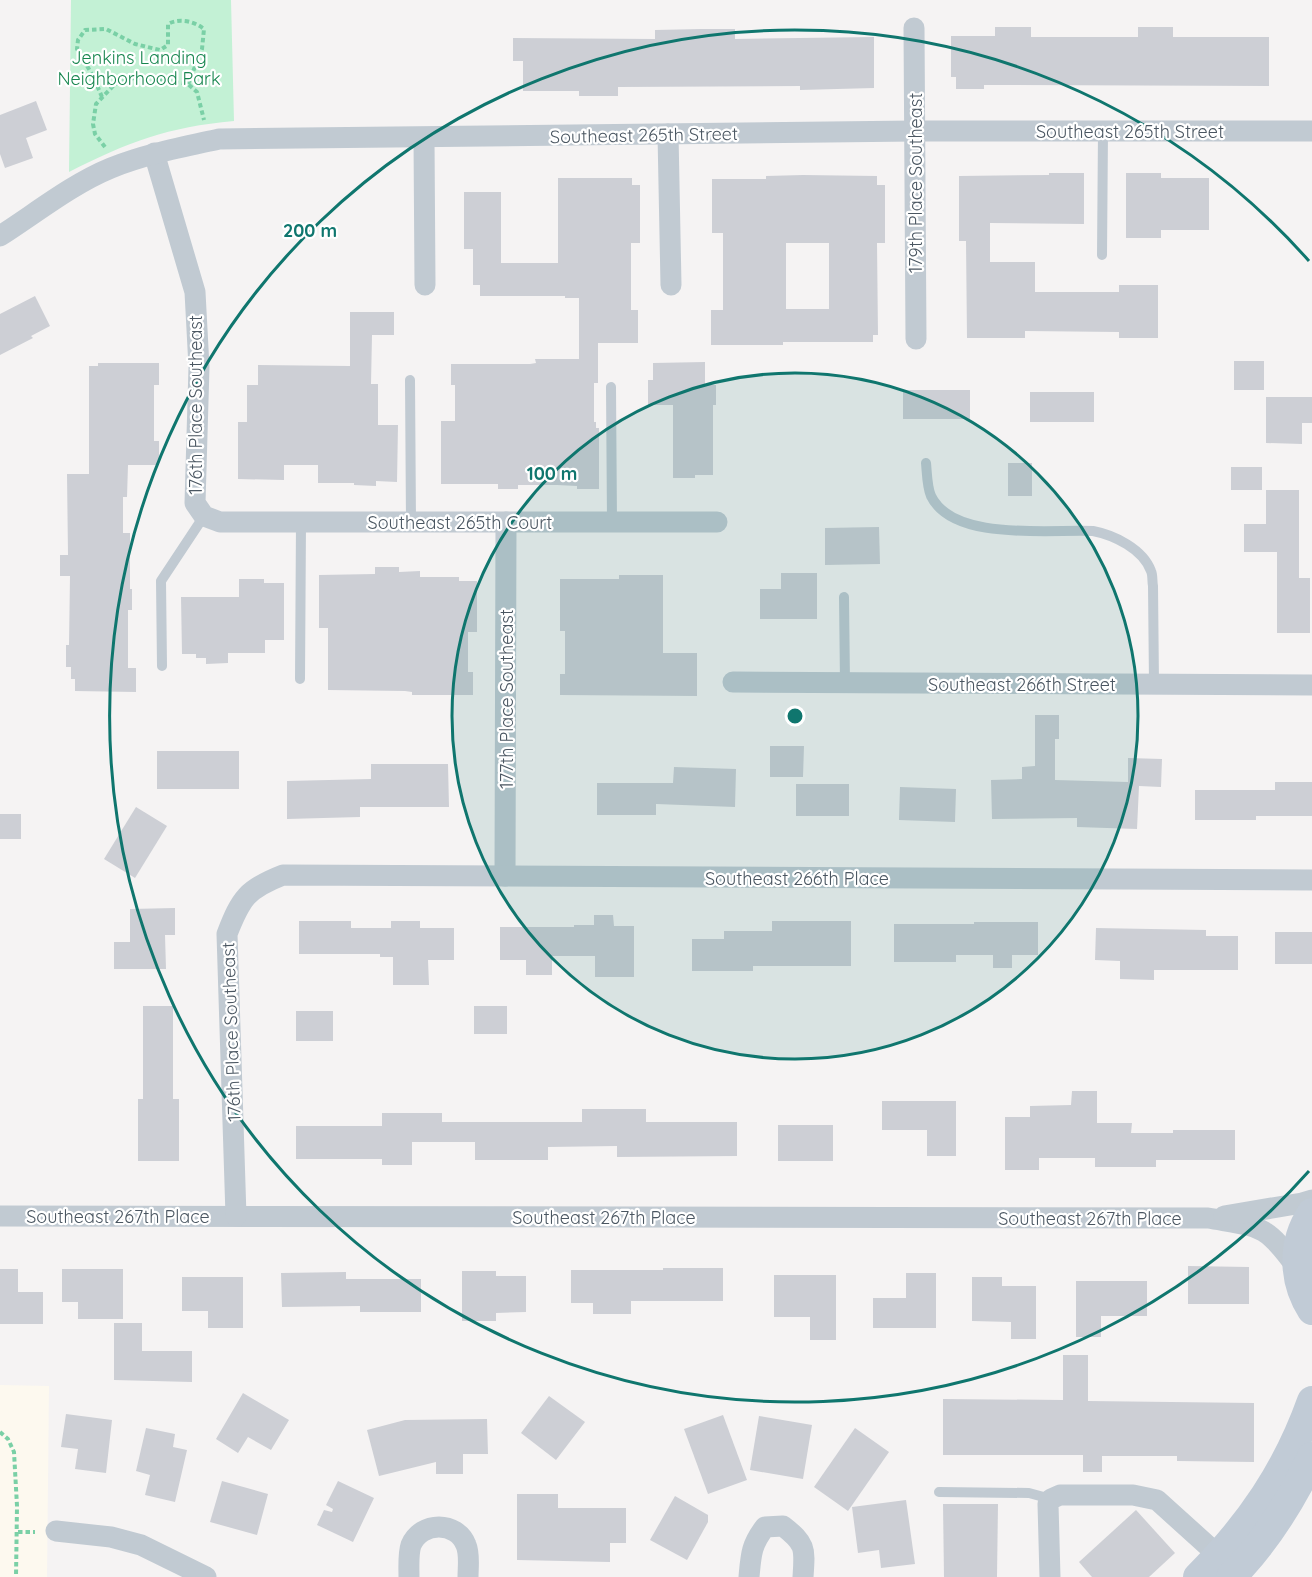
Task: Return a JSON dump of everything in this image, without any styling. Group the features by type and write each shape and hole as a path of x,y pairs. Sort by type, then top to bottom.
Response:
{"street":[{"name":"179th Place Southeast","path":"914,28 916,339"},
{"name":"Southeast 265th Street","path":"0,236 74,188 118,166 154,153 219,139 915,131 1312,131"},
{"path":"668,134 671,285"},
{"path":"424,138 425,285"},
{"name":"176th Place Southeast","path":"154,153 195,292 199,367 195,503 204,516"},
{"name":"Southeast 265th Court","path":"204,516 220,522 717,522"},
{"name":"177th Place Southeast","path":"505,876 506,522"},
{"name":"Southeast 266th Street","path":"732,682 1312,684"},
{"name":"176th Place Southeast","path":"236,1216 228,934 239,904 258,884 283,874"},
{"name":"Southeast 266th Place","path":"283,874 1312,880"},
{"name":"Southeast 267th Place","path":"0,1216 1208,1218 1312,1200"},
{"path":"1312,1213 1301,1235 1297,1251 1297,1268 1304,1295 1312,1310"},
{"name":"Southeast 267th Place","path":"1208,1218 1256,1226 1264,1230 1276,1240 1297,1268"},
{"path":"1225,1567 1288,1457 1312,1401"},
{"path":"1198,1577 1225,1567 1273,1527 1312,1457"},
{"path":"1050,1577 1048,1504 1051,1498 1060,1495 1133,1495 1157,1500 1225,1567"},
{"path":"409,1577 412,1544 418,1534 428,1528 439,1526 460,1535 466,1545 468,1577"},
{"path":"749,1577 752,1545 757,1537 765,1527 783,1526 799,1538 805,1555 803,1577"},
{"path":"56,1531 111,1537 141,1545 206,1577"}],"lane":[{"path":"1102,255 1103,131"},
{"path":"410,380 411,522"},
{"path":"611,387 612,522"},
{"path":"926,463 931,495 945,512 966,524 989,529 1092,531 1103,533 1124,543 1140,555 1151,571 1153,586 1154,684"},
{"path":"162,666 161,581 204,516"},
{"path":"300,679 301,522"},
{"path":"844,597 845,683"},
{"path":"939,1492 1029,1493 1051,1498"}],"path":[{"path":"102,97 77,49 78,40 85,30 90,28 106,29 135,44 160,50 168,45 168,24 171,22 189,21 200,25 204,29 202,49 188,84"},
{"path":"118,166 95,134 96,104 115,84 140,77 188,84 197,92 209,141"},
{"path":"0,1432 8,1439 14,1452 18,1515 16,1577"}],"shaded area":[{"path":"0,1385 49,1386 47,1577 0,1577"}],"green space":[{"name":"Jenkins Landing Neighborhood Park","path":"71,0 231,0 234,121 168,132 110,152 69,172"}],"building":[{"path":"995,27 1031,27 1031,37 1138,37 1138,27 1173,27 1173,37 1269,37 1269,86 984,85 984,89 956,89 956,77 951,77 951,36 995,36"},
{"path":"735,29 735,39 874,37 874,88 800,90 800,86 618,87 618,96 579,96 579,91 523,91 523,61 513,61 513,38 655,39 655,30"},
{"path":"36,101 47,130 26,138 33,158 5,168 0,154 0,115"},
{"path":"1049,173 1084,173 1084,224 990,223 990,262 1035,262 1035,292 1119,292 1119,285 1158,285 1158,338 1119,338 1119,332 1025,331 1025,338 967,338 966,241 959,241 959,176 1049,175"},
{"path":"1126,173 1161,173 1161,178 1209,178 1209,230 1161,230 1161,238 1126,238"},
{"path":"766,176 877,176 877,185 885,185 885,243 877,243 878,335 873,335 873,342 711,345 711,310 723,310 723,233 712,233 712,179 766,179","holes":["786,243 829,243 829,309 786,309"]},
{"path":"558,178 632,178 632,185 640,185 640,243 631,243 631,310 638,310 638,343 598,343 598,383 594,383 594,422 596,422 596,428 599,428 599,489 577,489 577,486 557,485 518,485 518,489 498,489 498,484 441,484 441,421 455,421 455,385 451,385 451,364 530,364 536,363 535,359 579,359 579,298 480,296 480,285 473,285 473,249 464,249 464,192 501,192 501,263 558,263"},
{"path":"35,296 50,326 31,336 33,338 0,355 0,314"},
{"path":"350,312 394,312 394,335 372,335 371,384 378,384 378,425 398,425 397,482 376,481 376,486 354,485 354,483 318,483 318,465 284,465 284,480 238,479 238,422 247,422 247,385 258,385 258,365 350,366"},
{"path":"1234,361 1264,361 1264,390 1234,390"},
{"path":"705,362 705,385 716,385 716,405 713,405 713,475 673,478 673,405 648,405 648,380 653,380 653,363"},
{"path":"98,363 159,363 159,385 154,385 154,441 159,441 159,465 128,465 127,497 123,497 123,533 130,533 130,589 132,589 132,610 128,610 128,668 136,668 136,692 75,691 75,679 71,679 71,667 66,667 66,645 69,645 70,576 60,576 60,555 68,555 67,474 89,474 89,366 98,366"},
{"path":"903,390 970,390 970,419 903,419"},
{"path":"1030,392 1094,392 1094,422 1030,422"},
{"path":"1266,397 1312,397 1312,423 1302,423 1302,444 1266,443"},
{"path":"1008,463 1032,463 1032,496 1008,496"},
{"path":"1231,467 1262,467 1262,490 1231,490"},
{"path":"1266,490 1299,490 1299,578 1310,578 1310,633 1277,633 1277,552 1244,552 1244,524 1266,524"},
{"path":"879,527 880,564 825,565 825,528"},
{"path":"375,567 399,567 399,572 420,571 420,577 459,577 459,581 477,581 477,632 468,632 468,672 473,672 473,695 412,695 412,692 405,691 328,690 328,628 319,628 319,575 375,574"},
{"path":"781,573 817,573 817,619 760,619 760,589 781,589"},
{"path":"619,575 663,575 663,653 697,653 697,696 560,695 560,674 565,674 565,631 560,631 560,579 619,579"},
{"path":"239,579 264,579 264,583 284,583 284,640 265,640 265,653 228,653 228,663 206,664 206,658 196,658 196,654 182,654 181,597 239,597"},
{"path":"1035,715 1059,715 1059,739 1055,739 1055,780 1128,782 1128,758 1162,759 1161,787 1139,786 1137,829 1077,827 1077,818 992,819 991,780 1022,779 1022,767 1035,766"},
{"path":"770,746 804,746 803,777 770,777"},
{"path":"157,751 239,751 239,789 157,789"},
{"path":"371,764 448,764 449,807 360,807 360,817 287,819 287,781 371,779"},
{"path":"674,767 736,769 735,807 656,804 656,815 597,815 597,783 673,783"},
{"path":"1275,782 1312,782 1312,816 1256,816 1256,820 1195,820 1195,790 1275,790"},
{"path":"796,784 849,784 849,816 796,816"},
{"path":"900,787 956,789 955,822 899,820"},
{"path":"136,807 167,826 135,878 104,859"},
{"path":"0,814 21,814 21,839 0,839"},
{"path":"175,908 175,935 165,935 166,969 114,969 114,942 130,942 130,909"},
{"path":"594,915 613,915 614,926 634,926 634,977 595,977 595,956 552,956 552,975 526,975 526,960 500,960 500,927 594,925"},
{"path":"299,921 351,921 351,928 391,928 391,921 420,921 420,928 454,928 454,960 428,960 429,985 393,985 393,957 380,957 380,954 299,954"},
{"path":"772,921 851,921 851,966 753,966 753,971 692,971 692,939 724,939 724,931 772,931"},
{"path":"974,922 1038,922 1038,955 1012,955 1012,968 993,968 993,955 956,955 956,962 894,962 894,924 974,924"},
{"path":"1096,928 1206,930 1206,936 1238,936 1238,970 1154,970 1154,980 1120,979 1120,961 1095,960"},
{"path":"1275,932 1312,932 1312,964 1275,964"},
{"path":"143,1006 173,1006 173,1099 179,1099 179,1161 138,1161 138,1099 143,1099"},
{"path":"474,1006 507,1006 507,1034 474,1034"},
{"path":"296,1011 333,1011 333,1041 296,1041"},
{"path":"1072,1091 1097,1091 1097,1123 1132,1123 1131,1133 1235,1130 1235,1160 1156,1160 1156,1167 1095,1167 1095,1158 1039,1158 1039,1170 1005,1170 1005,1117 1030,1117 1030,1106 1071,1105"},
{"path":"882,1101 956,1101 956,1156 927,1156 927,1130 882,1130"},
{"path":"582,1109 646,1109 646,1122 737,1122 737,1156 617,1157 617,1146 548,1147 548,1160 475,1160 475,1142 412,1142 412,1165 382,1165 382,1159 296,1159 296,1126 382,1126 382,1113 442,1113 442,1122 582,1122"},
{"path":"778,1125 833,1125 833,1161 778,1161"},
{"path":"1188,1266 1249,1267 1249,1304 1188,1304"},
{"path":"663,1268 723,1268 723,1301 631,1301 631,1314 593,1314 593,1303 571,1303 571,1270 663,1270"},
{"path":"0,1269 18,1269 18,1292 43,1292 43,1324 0,1324"},
{"path":"62,1269 123,1269 123,1319 78,1319 78,1302 62,1302"},
{"path":"462,1271 496,1271 496,1276 526,1276 526,1312 496,1313 496,1321 462,1321"},
{"path":"346,1272 346,1279 421,1279 421,1312 360,1312 360,1306 282,1307 281,1273"},
{"path":"906,1273 936,1273 936,1328 873,1328 873,1298 906,1298"},
{"path":"774,1275 836,1275 836,1340 810,1340 810,1317 774,1317"},
{"path":"182,1277 243,1277 243,1328 208,1328 208,1311 182,1311"},
{"path":"972,1277 1002,1277 1002,1286 1036,1286 1036,1339 1011,1339 1011,1322 972,1321"},
{"path":"1076,1281 1147,1281 1147,1316 1101,1316 1101,1337 1076,1337"},
{"path":"114,1323 142,1323 142,1351 192,1351 192,1382 114,1380"},
{"path":"1063,1355 1088,1355 1088,1401 1254,1403 1254,1462 1177,1461 1177,1456 1102,1456 1102,1472 1083,1472 1083,1455 943,1455 943,1399 1063,1400"},
{"path":"243,1393 289,1420 271,1450 248,1437 238,1453 216,1439"},
{"path":"549,1396 585,1422 556,1460 521,1433"},
{"path":"66,1414 112,1420 106,1473 75,1469 78,1449 61,1447"},
{"path":"723,1415 747,1480 708,1494 684,1429"},
{"path":"759,1416 812,1425 803,1479 750,1470"},
{"path":"487,1419 488,1454 463,1454 463,1474 436,1474 436,1462 379,1476 367,1430 405,1420"},
{"path":"146,1428 175,1434 173,1447 187,1450 175,1502 145,1495 150,1475 136,1471"},
{"path":"855,1428 889,1452 848,1511 814,1487"},
{"path":"222,1481 268,1494 257,1535 210,1522"},
{"path":"338,1481 374,1498 353,1542 317,1525 324,1510 332,1512 333,1509 326,1505"},
{"path":"517,1494 558,1494 558,1508 626,1508 626,1543 610,1543 610,1562 517,1560"},
{"path":"675,1496 708,1515 708,1522 687,1560 650,1540"},
{"path":"906,1500 915,1564 881,1568 879,1550 858,1553 852,1507"},
{"path":"943,1504 998,1504 997,1577 944,1577"},
{"path":"1136,1510 1175,1553 1149,1577 1092,1577 1079,1562"}]}
